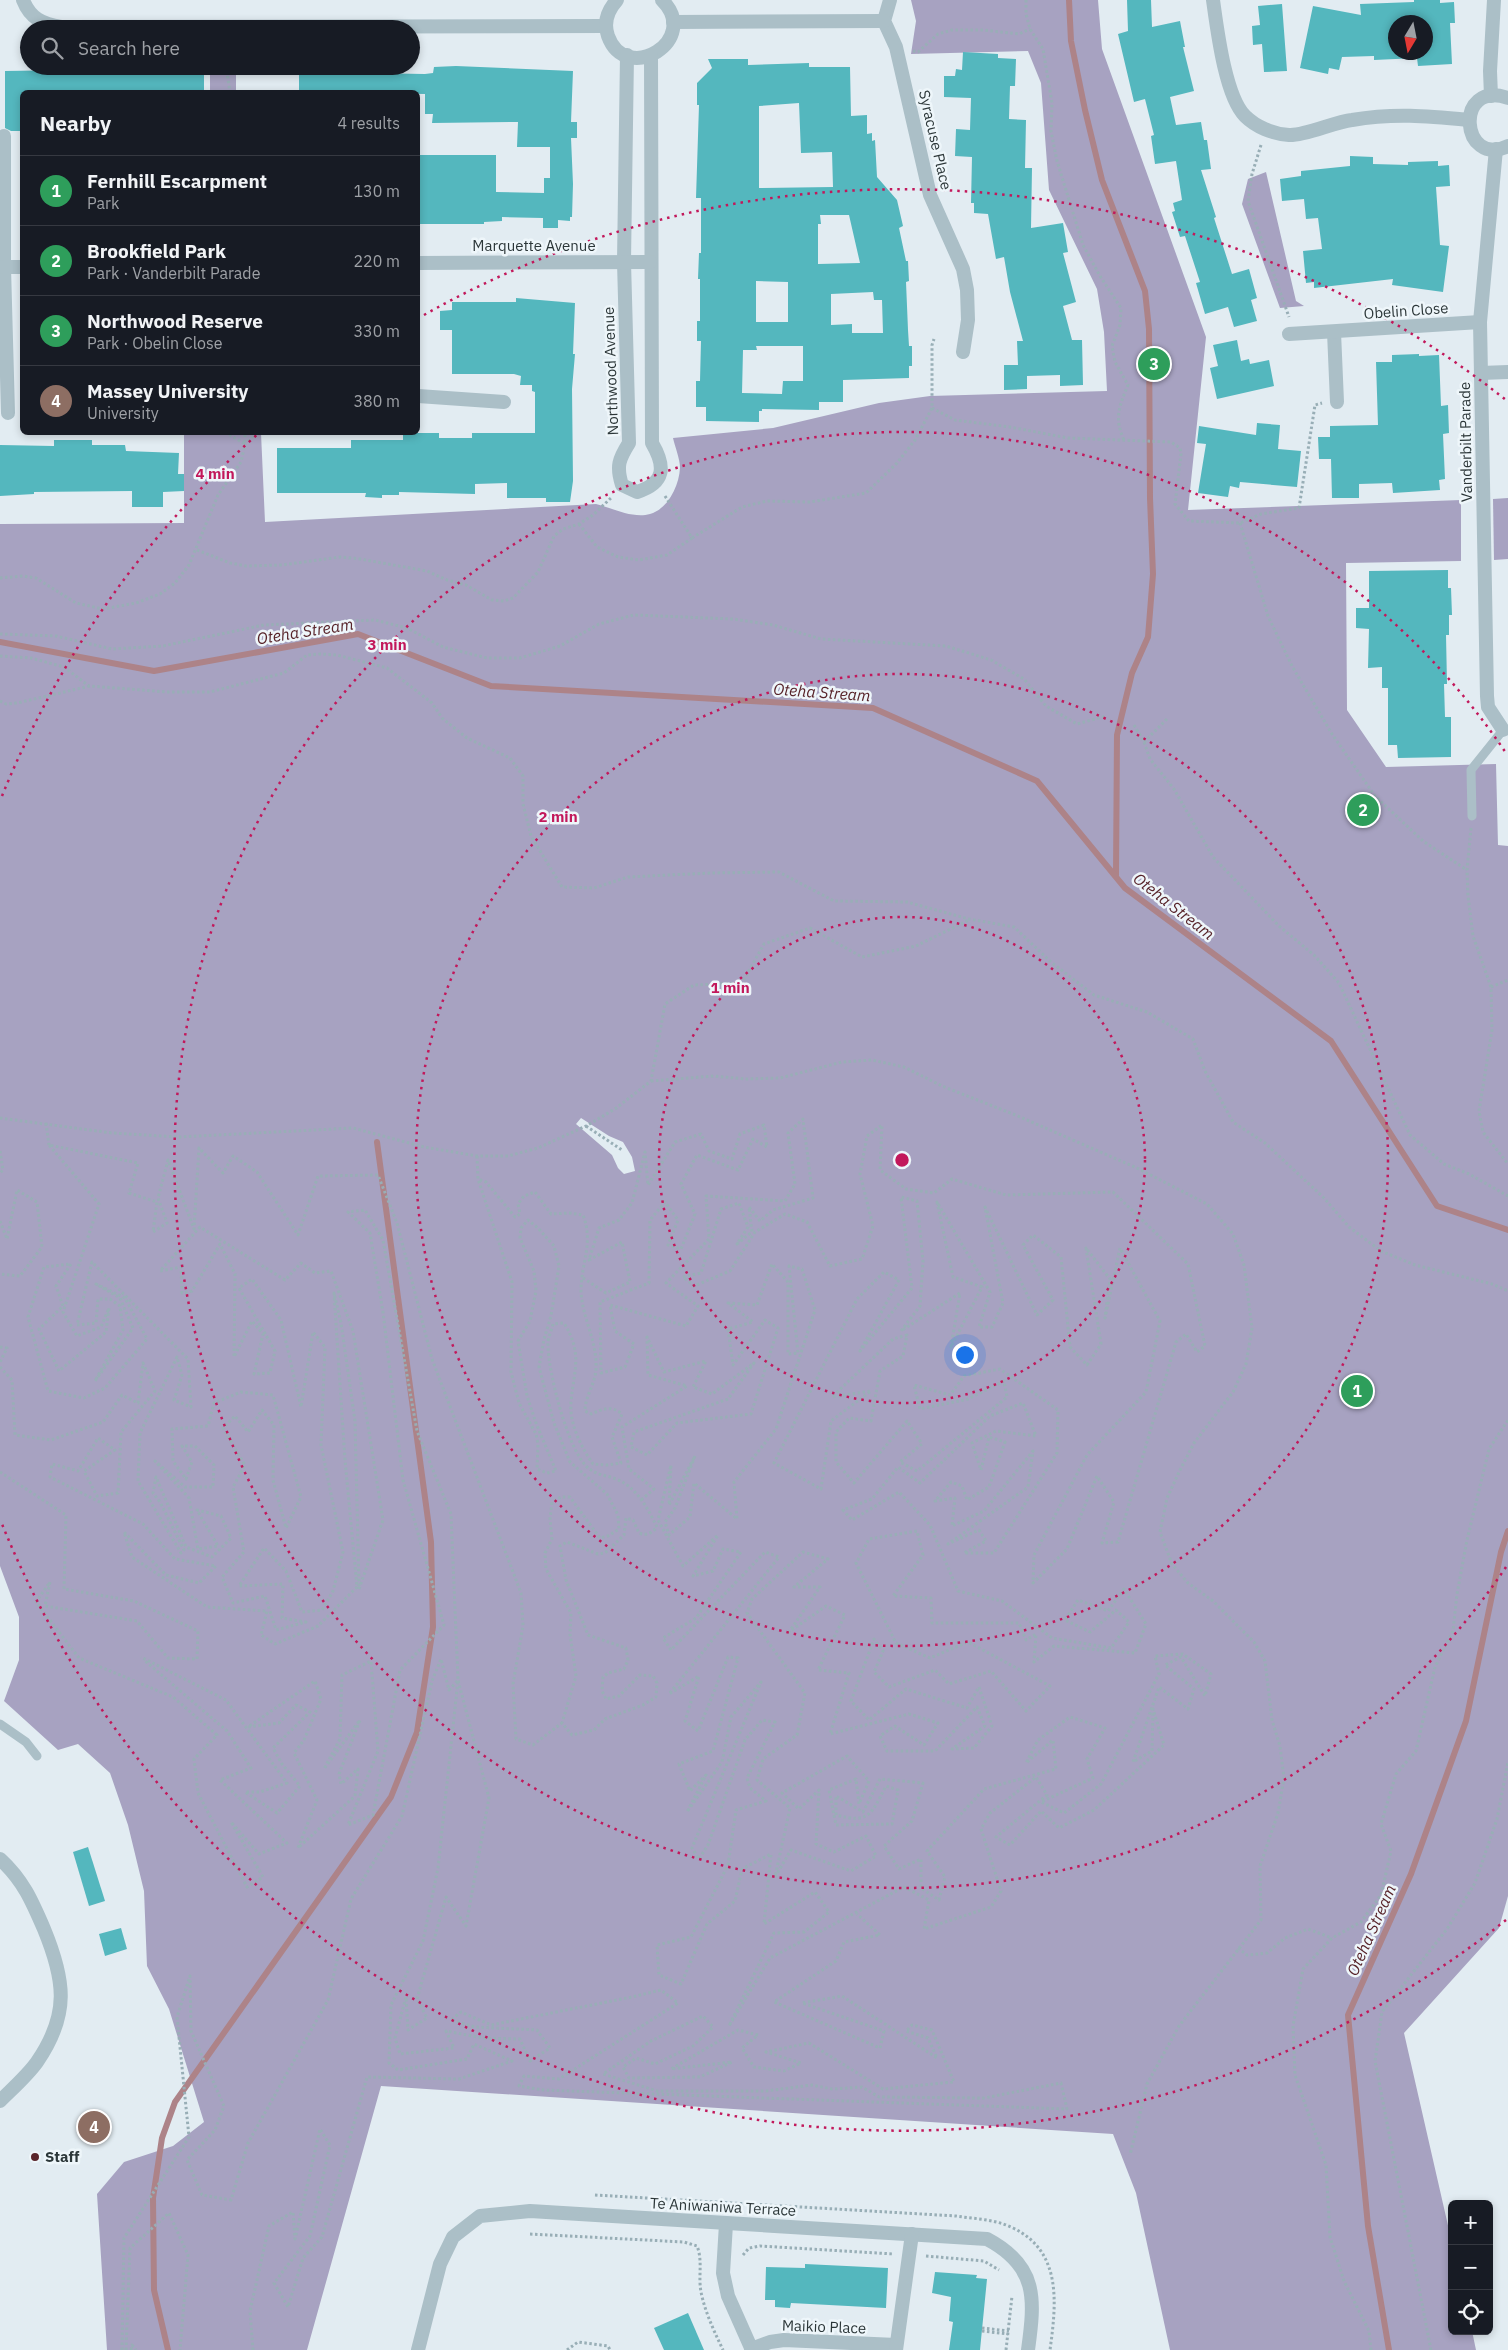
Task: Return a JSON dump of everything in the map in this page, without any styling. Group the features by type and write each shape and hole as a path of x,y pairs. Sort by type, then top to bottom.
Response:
{"street":[{"path":"23,0 27,9 38,20"},
{"path":"617,0 609,11 606,26 610,40 614,47 627,55 639,58 651,56 660,50 668,42 672,32 673,22 668,7 662,0"},
{"path":"673,22 884,21 890,0"},
{"path":"1213,0 1217,36 1232,92 1244,115 1265,130 1291,135 1350,120 1392,114 1469,120"},
{"path":"1491,96 1490,71 1494,0"},
{"name":"Syracuse Place","path":"884,21 896,47 930,195 963,269 967,290 968,320 963,352"},
{"path":"420,26 606,26"},
{"name":"Northwood Avenue","path":"622,485 617,470 621,455 629,443 624,262 627,55"},
{"path":"622,485 637,492 650,488 656,483 660,475 661,461 652,444 650,262 651,56"},
{"path":"1502,148 1479,144 1469,129 1469,120 1470,113 1478,102 1491,96 1508,98"},
{"path":"4,136 4,413 20,413"},
{"name":"Vanderbilt Parade","path":"1502,148 1480,322 1487,696 1488,707 1503,730"},
{"name":"Marquette Avenue","path":"420,263 650,262"},
{"path":"4,267 20,267"},
{"name":"Obelin Close","path":"1288,334 1480,322"},
{"path":"1334,332 1337,400"},
{"path":"1481,373 1508,372"},
{"path":"420,396 504,402"},
{"path":"0,1859 26,1888 57,1962 61,1990 61,2012 36,2063 0,2101"},
{"name":"Te Aniwaniwa Terrace","path":"418,2350 440,2264 453,2237 480,2216 530,2211 987,2239 1005,2248 1022,2267 1032,2290 1032,2320 1028,2350"},
{"path":"726,2224 723,2273 728,2296 752,2350"},
{"path":"896,2348 912,2234"},
{"name":"Maikio Place","path":"752,2350 770,2342 784,2340 896,2348"}],"lane":[{"path":"1472,816 1470,770 1503,730"},
{"path":"0,1724 26,1742 38,1756"}],"path":[{"path":"1026,0 1026,14 1030,29 1043,49 1052,103 1051,131 1057,161 1083,245 1121,308 1120,325 1112,346 1115,362 1128,385 1119,409 1118,426 1126,440"},
{"path":"896,47 918,52 938,34 962,28 1020,34 1030,29"},
{"path":"227,75 230,90"},
{"path":"1265,130 1252,174 1248,201 1291,321 1303,334"},
{"path":"578,524 597,547 618,557 639,560 667,554 742,507 767,501 810,502 866,493 896,463 915,440 932,408 932,345 934,339"},
{"path":"932,408 955,420 1010,427 1068,438 1165,441 1176,445 1181,454 1176,504 1189,521 1240,523 1261,514 1299,508 1315,405 1337,400"},
{"path":"231,435 246,444"},
{"path":"0,578 30,576 41,580 76,603 93,608 111,608 150,598 168,588 182,575 197,550 218,496 240,462 246,444 245,435"},
{"path":"246,444 255,435"},
{"path":"656,483 692,538"},
{"path":"197,550 230,563 246,566 282,565 340,557 360,559 427,571 446,580 466,585 492,600 504,601 513,598 538,572 554,536 563,529 578,524 600,509 622,485"},
{"path":"1240,523 1268,616 1292,666 1332,734 1375,796 1423,841 1467,870"},
{"path":"0,634 56,636 112,648 163,646 264,625 375,620 407,628 444,647 487,658 520,658 560,646 600,624 634,615 733,619 773,626 821,639 946,646 991,660 1024,679 1046,706 1077,724 1106,716"},
{"path":"0,701 12,704 90,686 167,692 210,692 284,672 307,655 337,655 387,668 432,703 442,718 467,738 510,758 523,776 523,804 531,836 562,887 594,888 628,877 779,872 834,902 907,902 969,919 1014,927 1051,962 1094,994 1147,1012 1193,1040 1205,1071 1233,1122 1265,1143 1324,1198 1349,1227 1381,1251 1415,1265 1492,1284 1508,1291"},
{"path":"0,656 32,658 64,666 90,686"},
{"path":"1144,742 1167,719"},
{"path":"1134,725 1144,742 1150,759 1174,790 1213,857 1279,926 1314,955 1339,983 1410,1135 1444,1164 1469,1174 1508,1196"},
{"path":"1472,816 1467,870 1473,936 1491,987 1492,1030 1479,1111 1483,1132 1508,1164"},
{"path":"651,1081 665,1004 694,985 742,983 764,944 810,928 862,957 916,946 969,919"},
{"path":"1491,987 1508,980"},
{"path":"0,1118 112,1133 178,1137 353,1128 424,1147 477,1156 508,1156 538,1148 586,1126 615,1109 651,1081 714,1076 745,1079 780,1078 842,1062 872,1060 904,1068 942,1086 1018,1116 1136,1167 1207,1204 1233,1234 1244,1265 1252,1328 1246,1364 1233,1392 1194,1444 1180,1470 1167,1498 1160,1532 1172,1564 1188,1583 1213,1601 1254,1642 1266,1661 1272,1720 1280,1746 1284,1778 1278,1813 1260,1866 1260,1920 1179,2026 1148,2084 1130,2155"},
{"path":"583,1278 606,1293 630,1282 622,1242 589,1260 599,1228 619,1220 632,1203 645,1152 648,1185 675,1142 701,1134 709,1151 732,1159 740,1134 764,1125 767,1147 753,1139 738,1170 697,1155 681,1184 694,1214 681,1249 668,1245 678,1220 665,1202 650,1220 649,1283 600,1302 601,1373 625,1367 634,1344 615,1331 610,1305 686,1326 698,1306 666,1282 708,1239 706,1196 784,1201 795,1184 788,1133 803,1119 813,1198 773,1210 760,1221 749,1207 752,1232 737,1244 748,1227 738,1203 721,1209 701,1273 683,1277 694,1286 730,1271 755,1232 785,1214 807,1222 830,1266 862,1259 873,1226 860,1174 867,1136 882,1125 880,1170 906,1189 934,1193 952,1179 1006,1195 1114,1192 1188,1264 1205,1346 1197,1352 1186,1334 1176,1342 1118,1542 1102,1542 1114,1502 1097,1476 1067,1549 1033,1583 1034,1555 1087,1455 1146,1392 1160,1320 1120,1248 1106,1318 1110,1279 1086,1248 1101,1344 1086,1365 1070,1347 1061,1257 1033,1235 1023,1245 1053,1300 1037,1315 985,1207 1003,1303 992,1327 979,1326 990,1292 938,1202 953,1277 982,1287 951,1346 960,1293 901,1331 920,1306 923,1261 917,1201 900,1197 912,1288 860,1351 900,1280 884,1272 857,1299 774,1463 821,1489 831,1421 871,1391 832,1398 894,1339 907,1335 903,1356 880,1371 870,1421 849,1418 836,1432 836,1462 854,1483 907,1420 922,1444 900,1462 917,1471 1007,1397 1004,1381 968,1399 920,1409 914,1385 950,1395 964,1376 1000,1369 1058,1410 1057,1454 994,1553 964,1553 986,1541 979,1530 948,1544 1028,1487 1033,1451 984,1511 952,1526 955,1498 935,1501 951,1482 962,1486 967,1500 989,1487 1005,1442 989,1437 981,1470 972,1443 996,1431 1036,1436 1022,1403 990,1416 920,1483 898,1467 872,1499 843,1510 852,1520 899,1492 930,1525 958,1590 1002,1601 1052,1638 1111,1648 1129,1622 1116,1610 1090,1632 1065,1620 1078,1600 1108,1610 1124,1589 1146,1624 1134,1653 1054,1646 1034,1662 1036,1634 1026,1640 1019,1623 932,1623 931,1598 894,1596 923,1555 917,1531 869,1538 856,1563 896,1643 930,1658 968,1642 1050,1686 1026,1710 991,1671 949,1684 935,1670 889,1687 874,1672 883,1651 874,1639 851,1701 869,1720 906,1689 967,1708 979,1687 992,1726 974,1748 952,1748 985,1726 977,1707 935,1751 886,1751 880,1736 895,1726 924,1745 938,1723 909,1714 830,1734 849,1673 818,1670 845,1615 826,1606 789,1632 820,1588 794,1587 828,1560 803,1552 752,1599 747,1613 805,1693 797,1735 762,1758 757,1780 790,1808 775,1877 791,1850 852,1871 876,1856 866,1836 834,1852 816,1844 819,1790 799,1809 782,1793 847,1756 870,1781 859,1804 856,1779 829,1790 836,1825 892,1824 898,1790 886,1786 871,1814 862,1818 852,1819 836,1815 836,1796 863,1812 880,1779 923,1783 912,1821 884,1846 899,1869 921,1859 920,1888 939,1900 945,1877 926,1851 984,1789 1056,1768 1053,1740 1026,1763 1038,1740 1070,1717 1105,1728 1087,1759 1093,1778 1041,1802 1064,1813 1101,1784 1159,1674 1155,1656 1183,1654 1211,1674 1205,1696 1181,1657 1164,1665 1194,1689 1188,1709 1159,1687 1133,1762 1152,1751 1153,1709 1164,1745 1094,1810 1059,1828 1041,1811 1010,1845 996,1837 1047,1795 1036,1777 990,1813 982,1829 1001,1891 991,1907 924,1929 929,1900 904,1887 770,1958 729,2026 774,1933 804,1932 829,1912 815,1892 764,1924 771,1854 742,1869 735,1901 707,1924 680,1984 659,1975 657,1945 692,1937 728,1865 736,1810 766,1801 750,1788 747,1778 775,1722 762,1720 744,1740 708,1845 699,1859 692,1848 761,1682 731,1717 722,1762 687,1812 706,1775 690,1791 679,1764 713,1751 738,1658 728,1657 698,1731 685,1721 699,1676 668,1694 779,1556 765,1552 671,1650 663,1638 696,1618 741,1552 723,1549 714,1571 693,1576 718,1535 683,1566 658,1520 671,1465 669,1505 695,1456 675,1508 665,1522 669,1535 690,1517 694,1483 737,1519 734,1482 776,1429 815,1310 802,1269 789,1266 798,1353 788,1354 788,1282 772,1264 757,1305 728,1303 753,1322 728,1329 733,1365 765,1320 778,1328 751,1414 677,1423 647,1455 631,1447 634,1432 728,1400 754,1363 712,1394 694,1387 706,1361 664,1372 647,1337 648,1375 687,1386 622,1427 629,1469 654,1489 641,1500"},
{"path":"0,1367 12,1380 15,1435 51,1440 103,1422 122,1395 138,1404 143,1363 155,1392 121,1432 118,1493 96,1496 84,1471 115,1450 98,1438 78,1471 52,1464 50,1477 143,1524 175,1559 216,1566 200,1583 166,1576 124,1532 132,1557 207,1607 267,1611 261,1634 275,1644 318,1626 357,1587 345,1460 334,1293 341,1323 355,1421 359,1589 383,1520 353,1331 331,1271 315,1273 301,1263 285,1280 200,1226 160,1271 181,1266 182,1293 192,1291 220,1244 235,1274 234,1357 252,1321 263,1334 254,1374 270,1373 275,1351 239,1288 252,1279 281,1320 301,1407 313,1332 324,1347 321,1445 343,1552 333,1592 322,1610 302,1612 286,1571 264,1548 239,1586 283,1584 282,1618 306,1622 276,1630 265,1596 233,1603 222,1577 244,1552 233,1487 245,1465 223,1428 235,1416 248,1432 262,1410 274,1425 273,1480 286,1528 302,1497 273,1395 241,1392 214,1403 208,1426 172,1429 173,1461 186,1479 192,1462 182,1446 195,1446 214,1465 212,1488 185,1488 155,1461 189,1498 198,1550 218,1546 197,1510 222,1516 231,1538 212,1558 186,1547 156,1477 153,1494 160,1502 184,1550 181,1553 138,1480 140,1433 177,1357 182,1375 174,1400 191,1407 188,1359 92,1262 77,1325 96,1323 98,1299 110,1299 120,1306 123,1330 95,1381 133,1328 120,1298 96,1284 125,1298 147,1340 105,1388 84,1398 48,1392 28,1317 44,1267 71,1264 56,1286 63,1306 40,1329 59,1372 106,1332 109,1308 101,1327 77,1336 63,1312 99,1204 49,1145 46,1123"},
{"path":"586,1126 622,1150"},
{"path":"49,1145 138,1163 129,1193 157,1202 153,1232 167,1223 158,1198 168,1160 194,1230 199,1148 223,1173 233,1156 257,1172 298,1235 318,1176 378,1176 397,1223 432,1359 521,1593 523,1626 513,1684 516,1739 533,1745 562,1723 576,1676 570,1634 571,1613 546,1570 545,1553 552,1539 550,1519 552,1502 561,1497 570,1497 600,1538 608,1536 619,1529 618,1515 607,1494 570,1462 554,1423 539,1367 544,1339 551,1316 559,1266 554,1246 528,1220 520,1228 520,1238 534,1271 536,1291 530,1321 518,1341 527,1396 556,1471 547,1473 537,1469 538,1444 536,1434 519,1403 511,1372 512,1282 478,1179 477,1156"},
{"path":"0,1151 3,1170 0,1173"},
{"path":"478,1179 486,1182 515,1217 520,1214 518,1204 524,1196 535,1192 551,1214 569,1213 583,1215 589,1240 583,1278 583,1311 593,1346 596,1366 594,1382 585,1398 585,1411 592,1414 604,1408 614,1408 622,1414 612,1437 621,1463 593,1464 579,1441 573,1422 571,1403 575,1382 576,1357 572,1336 564,1323 553,1324 548,1342 558,1402 581,1460 591,1470 618,1479 628,1485 641,1500 657,1527 652,1532 639,1533 633,1520 626,1518 624,1535 606,1553 598,1554 566,1542 560,1546 566,1580 588,1635 626,1648 628,1660 624,1670 608,1673 603,1677 602,1691 606,1699 619,1696 640,1675 653,1676 657,1683 656,1697 643,1705 604,1719 594,1730 572,1734 562,1723"},
{"path":"0,1221 7,1239 17,1190 37,1202 42,1247 20,1276 0,1274"},
{"path":"0,1472 66,1515 64,1589 134,1600 198,1631 196,1659 168,1658 137,1621 45,1606 50,1582 36,1602 79,1658 173,1696 217,1734 194,1759 198,1793 247,1887 263,1877 230,1822 259,1854 287,1843 220,1780 251,1768 227,1731 140,1657 226,1700 287,1783 260,1792 245,1792 277,1813 300,1786 282,1764 273,1748 310,1712 296,1705 278,1723 248,1727 315,1681 321,1699 304,1740 294,1754 317,1800 298,1848 355,1796 358,1769 341,1784 339,1774 360,1720 324,1769 340,1739 342,1675 371,1661 378,1751 348,1825 373,1815 400,1670 444,1625 403,1480 383,1312 370,1233 348,1212 365,1210 383,1240 416,1431 451,1514 458,1680 438,1868 423,1941 391,2005 389,2063 398,2070 467,2059 474,2044 512,2061 459,2079 367,2077 322,2237 303,2258 288,2307 274,2283 310,2236 330,2145 320,2130 295,2239 293,2212 269,2226 250,2311 253,2350"},
{"path":"0,1347 7,1348 0,1362"},
{"path":"1371,2350 1369,2331 1344,2281 1330,2237 1326,2165 1295,2075 1293,2026 1303,1969 1332,1938 1361,1922 1381,1895 1391,1852 1381,1824 1396,1774 1416,1751 1435,1667 1453,1631 1457,1594 1467,1540 1489,1449 1508,1420"},
{"path":"122,2350 124,2238 189,2137 177,2017 190,1976 191,2031 224,2106 215,2130 187,2160 202,2195 231,2200 248,2143 328,2000 351,1898 402,1816 432,1681 441,1659 449,1690 458,1680"},
{"path":"458,1680 489,1798 466,1926 446,1896 418,1998 427,2018 408,2030 406,1997 395,2038 400,2054 454,2048 446,2031 483,2038 520,2039 530,2061 550,2048 537,2030 475,2027 451,2020 461,2012 491,2025 661,1990 678,2003 559,2079 524,2076 519,2086 543,2090 1066,2109 1061,2083 984,2098 879,2097 862,2087 832,2089 812,2084 766,2091 657,2091 603,2074 650,2041 702,2016 713,2028 693,2046 655,2064 636,2058 623,2067 629,2078 700,2077 732,2062 671,2069 738,2030 758,2035 742,2048 754,2066 784,2071 801,2063 766,2052 809,2043 883,2089 954,2082 932,2030 912,2025 906,2032 928,2038 937,2058 842,1996 802,2003 884,2031 880,2048 774,2002 836,1961 844,1942 880,1935 856,1914"},
{"path":"1431,2350 1375,2061 1378,2033 1382,2012 1447,1930 1475,1884 1497,1819 1508,1762"},
{"path":"1238,1948 1247,1955 1267,1953 1284,1938 1308,1929 1332,1938"},
{"path":"126,2350 130,2248 169,2213 188,2254 180,2350"},
{"path":"530,2234 684,2242 697,2246 700,2254 701,2290 710,2322 723,2350"},
{"path":"743,2257 743,2253 749,2248 760,2246 909,2255 984,2261 1004,2273"},
{"path":"1006,2350 1012,2287"},
{"path":"982,2329 1008,2333"},
{"path":"567,2350 578,2342 608,2346 610,2350"},
{"path":"132,2350 132,2345 136,2350"}],"shaded area":[{"path":"911,0 1098,0 1102,49 1206,337 1188,510 1461,500 1461,561 1346,563 1347,710 1386,767 1496,764 1498,845 1508,846 1508,1896 1499,1928 1404,2033 1448,2226 1448,2335 1473,2335 1476,2350 1170,2350 1136,2193 1113,2134 381,2086 307,2350 107,2350 97,2194 124,2162 173,2146 204,2122 169,2009 147,1966 144,1891 128,1825 110,1773 78,1744 58,1750 4,1701 19,1660 19,1617 0,1566 0,524 184,523 184,435 261,435 265,522 596,504 630,514 643,515 650,514 662,507 675,489 680,468 673,438 773,428 879,403 930,396 1107,391 1104,332 1097,289 1049,190 1041,83 1028,51 911,54 916,21","holes":["581,1118 609,1136 623,1142 632,1157 635,1171 624,1174 618,1168 612,1155 576,1124"]},
{"path":"210,75 236,75 236,90 210,90"},
{"path":"1266,172 1296,301 1304,306 1280,308 1242,204 1248,179"},
{"path":"1508,498 1508,559 1494,560 1493,499"}],"building":[{"path":"1127,0 1151,0 1152,27 1180,21 1185,47 1183,47 1194,91 1170,97 1176,125 1201,122 1204,140 1207,140 1211,169 1201,170 1216,217 1214,218 1232,274 1249,269 1257,298 1251,300 1257,321 1234,327 1228,307 1205,314 1196,283 1200,282 1185,236 1180,237 1172,212 1175,211 1173,203 1182,200 1176,161 1155,164 1151,136 1154,135 1145,99 1134,102 1118,34 1128,31"},
{"path":"1414,0 1440,0 1440,3 1454,2 1455,23 1450,23 1452,64 1418,66 1417,60 1433,60 1433,15 1388,15 1388,59 1374,60 1374,56 1342,57 1339,70 1329,68 1328,74 1300,68 1313,6 1361,15 1360,4 1414,2"},
{"path":"1282,4 1287,71 1264,72 1262,44 1253,45 1252,26 1260,25 1258,6"},
{"path":"963,52 998,54 998,58 1016,59 1015,86 1010,86 1009,119 1026,120 1025,168 1032,168 1031,228 1063,223 1068,252 1063,253 1076,302 1063,306 1072,340 1082,340 1083,385 1060,386 1060,375 1027,376 1027,389 1004,390 1004,365 1018,365 1017,341 1023,341 1010,292 1004,257 996,259 988,214 974,213 974,203 971,203 972,157 955,156 956,129 970,130 971,98 944,97 944,76 955,76 956,69 962,70"},
{"path":"708,59 748,59 748,65 809,63 809,67 850,67 851,116 867,115 867,134 872,133 872,141 875,140 877,177 897,200 903,226 899,228 906,261 908,261 909,281 906,282 908,330 909,346 912,346 912,366 909,366 909,378 843,380 843,402 819,402 819,410 762,409 762,411 759,411 759,422 706,421 706,407 696,407 696,381 700,381 701,341 697,341 697,321 700,321 700,279 698,279 699,253 701,253 701,198 696,198 699,105 697,105 697,83 712,68","holes":["799,103 801,153 832,152 833,187 759,188 759,106","820,215 849,215 860,263 818,264 818,224 821,224","756,281 788,282 788,322 756,322","873,292 874,300 882,300 883,333 852,333 852,324 831,325 831,294","756,346 803,346 803,381 783,381 782,394 742,393 743,350 757,350"]},
{"path":"456,66 573,71 571,122 577,122 577,138 571,138 573,184 572,217 570,217 570,221 558,220 558,228 543,228 543,218 502,217 502,221 484,222 484,224 420,224 420,155 496,155 496,192 544,193 544,178 550,178 550,147 517,147 518,122 432,123 433,114 425,114 425,94 420,94 420,90 299,90 299,75 420,75 433,73 434,67"},
{"path":"5,71 20,71 20,75 204,75 204,90 20,90 20,131 11,131 5,128"},
{"path":"1350,156 1373,157 1373,164 1408,165 1408,162 1438,161 1438,166 1449,165 1450,186 1436,187 1440,245 1449,246 1443,292 1392,285 1393,279 1314,288 1314,282 1306,283 1303,251 1322,249 1318,218 1306,219 1304,199 1282,201 1280,179 1301,176 1301,171 1350,166"},
{"path":"516,298 575,303 573,354 575,354 572,389 573,481 570,502 546,502 546,498 507,498 507,483 475,484 475,494 399,492 399,495 382,495 382,498 365,497 366,493 277,493 277,448 351,448 351,440 403,440 403,435 420,435 420,433 439,433 439,438 472,438 472,433 535,433 535,392 532,391 532,385 520,385 521,376 514,374 452,374 452,330 440,330 440,311 452,310 452,302 516,302"},
{"path":"1237,340 1241,361 1249,359 1250,364 1269,360 1274,386 1217,399 1210,368 1218,366 1213,345"},
{"path":"1419,354 1419,356 1439,355 1441,406 1448,405 1449,433 1443,434 1445,479 1439,480 1440,490 1393,493 1392,483 1359,484 1359,498 1332,498 1331,459 1319,459 1318,437 1330,437 1330,426 1378,425 1376,362 1392,362 1392,355"},
{"path":"1257,423 1280,425 1278,449 1301,451 1297,487 1240,482 1239,488 1230,486 1228,497 1198,493 1206,444 1197,443 1199,426 1256,435"},
{"path":"54,440 92,440 92,445 125,445 126,451 179,453 178,474 184,474 184,491 163,492 163,507 132,507 132,491 34,492 34,494 0,496 0,445 54,446"},
{"path":"1448,570 1448,588 1451,588 1452,615 1449,615 1449,635 1446,635 1447,684 1444,684 1445,717 1451,717 1451,757 1398,758 1397,745 1388,745 1388,688 1382,688 1382,667 1368,668 1369,629 1356,628 1356,608 1369,608 1369,571"},
{"path":"88,1847 105,1901 89,1906 73,1852"},
{"path":"121,1928 127,1949 105,1956 99,1934"},
{"path":"805,2264 888,2268 886,2308 791,2303 790,2308 775,2307 775,2300 765,2300 766,2267 805,2268"},
{"path":"935,2272 977,2275 976,2278 987,2279 980,2350 949,2350 953,2322 949,2321 951,2297 932,2293"},
{"path":"688,2313 704,2350 664,2350 654,2328"}],"waterway":[{"path":"1069,0 1071,41 1102,180 1145,291 1149,329 1150,498 1153,574 1148,637 1132,673 1117,735 1116,875"},
{"name":"Oteha Stream","path":"0,642 154,671 358,634 491,686 873,708 1037,781 1125,888 1331,1041 1437,1206 1508,1230"},
{"path":"168,2350 154,2290 153,2198 162,2138 175,2102 391,1797 417,1732 433,1627 431,1542 377,1142"},
{"name":"Oteha Stream","path":"1389,2350 1368,2226 1348,2015 1411,1874 1466,1721 1501,1552 1508,1531"}],"place":[{"name":"Northwood Reserve","path":"1154,364"},
{"name":"Brookfield Park","path":"1363,810"},
{"name":"Fernhill Escarpment","path":"1357,1391"},
{"name":"Massey University","path":"94,2127"},
{"name":"Staff","path":"35,2157"}]}
